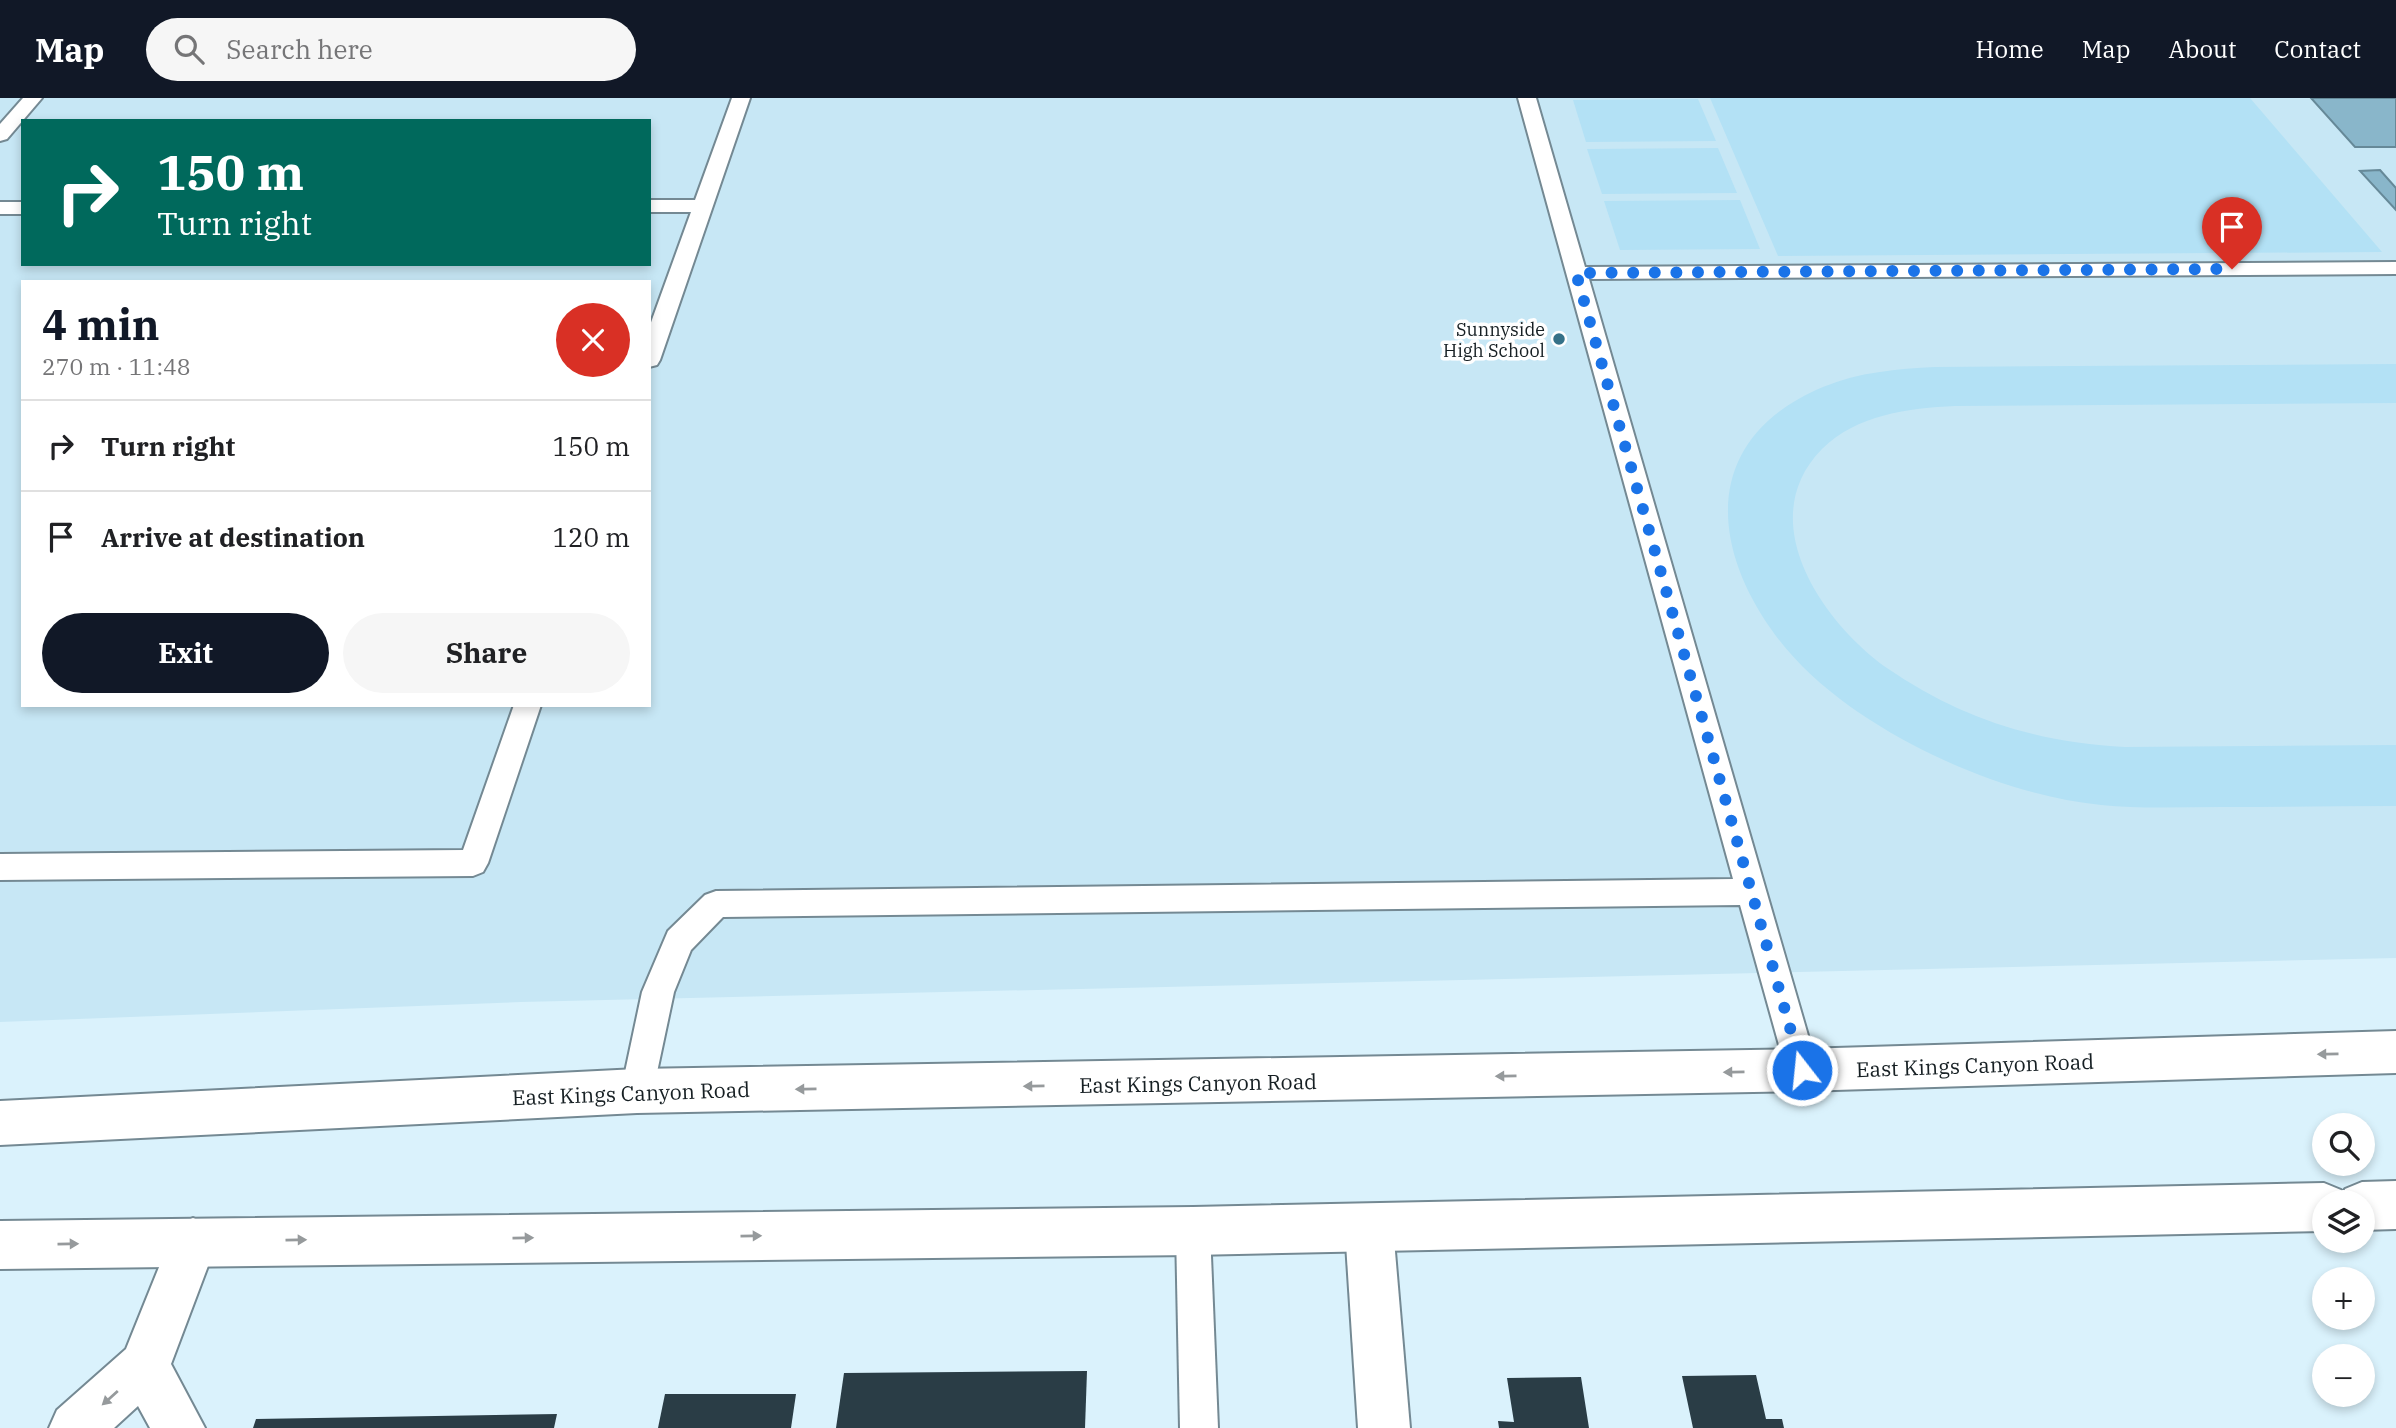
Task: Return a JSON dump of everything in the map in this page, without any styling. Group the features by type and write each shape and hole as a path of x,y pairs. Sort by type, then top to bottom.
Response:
{"main road":[{"name":"East Kings Canyon Road","path":"0,1123 637,1091 1802,1070 2396,1052"},
{"path":"2375,1206 2396,1205"},
{"path":"0,1245 1193,1231 2312,1207"},
{"path":"1369,1228 1384,1428"},
{"path":"75,1428 144,1367 193,1241"},
{"path":"144,1367 179,1428"}],"lane":[{"path":"0,135 33,98"},
{"path":"651,354 741,98"},
{"path":"1527,98 1802,1070"},
{"path":"651,206 703,206"},
{"path":"0,208 21,208"},
{"path":"1576,273 2396,268"},
{"path":"0,867 473,863 527,707"},
{"path":"637,1091 658,992 679,941 716,904 1752,892"},
{"path":"1193,1231 1199,1428"}],"shaded area":[{"name":"Sunnyside High School","path":"0,98 2396,98 2396,958 521,1002 0,1022"},
{"path":"1710,98 2250,98 2382,252 1778,256"},
{"path":"2311,98 2396,98 2396,147 2355,147"},
{"path":"1698,99 1716,141 1586,142 1573,100"},
{"path":"1718,148 1737,193 1602,194 1587,149"},
{"path":"2380,170 2396,188 2396,210 2360,171"},
{"path":"1740,200 1760,249 1620,250 1604,201"},
{"path":"2396,364 2396,403 1955,406 1884,416 1851,428 1822,449 1802,477 1793,507 1795,537 1804,568 1819,597 1863,648 1887,668 1942,701 2000,725 2093,745 2396,745 2396,806 2116,806 2037,793 1973,773 1888,731 1844,702 1804,668 1771,629 1750,594 1736,559 1729,524 1730,491 1739,460 1757,432 1785,407 1823,387 1850,378 1892,370 1935,367"}],"building":[{"path":"1087,1371 1085,1428 836,1428 844,1373"},
{"path":"1756,1375 1766,1419 1782,1419 1784,1428 1693,1428 1682,1376"},
{"path":"1581,1377 1589,1428 1499,1428 1498,1421 1514,1422 1507,1378"},
{"path":"665,1394 796,1394 791,1428 658,1428"},
{"path":"557,1414 554,1428 253,1428 256,1419"}],"place":[{"name":"Sunnyside High School","path":"1559,339"}],"route":[{"path":"1802,1070 1576,273 2232,269"}]}
